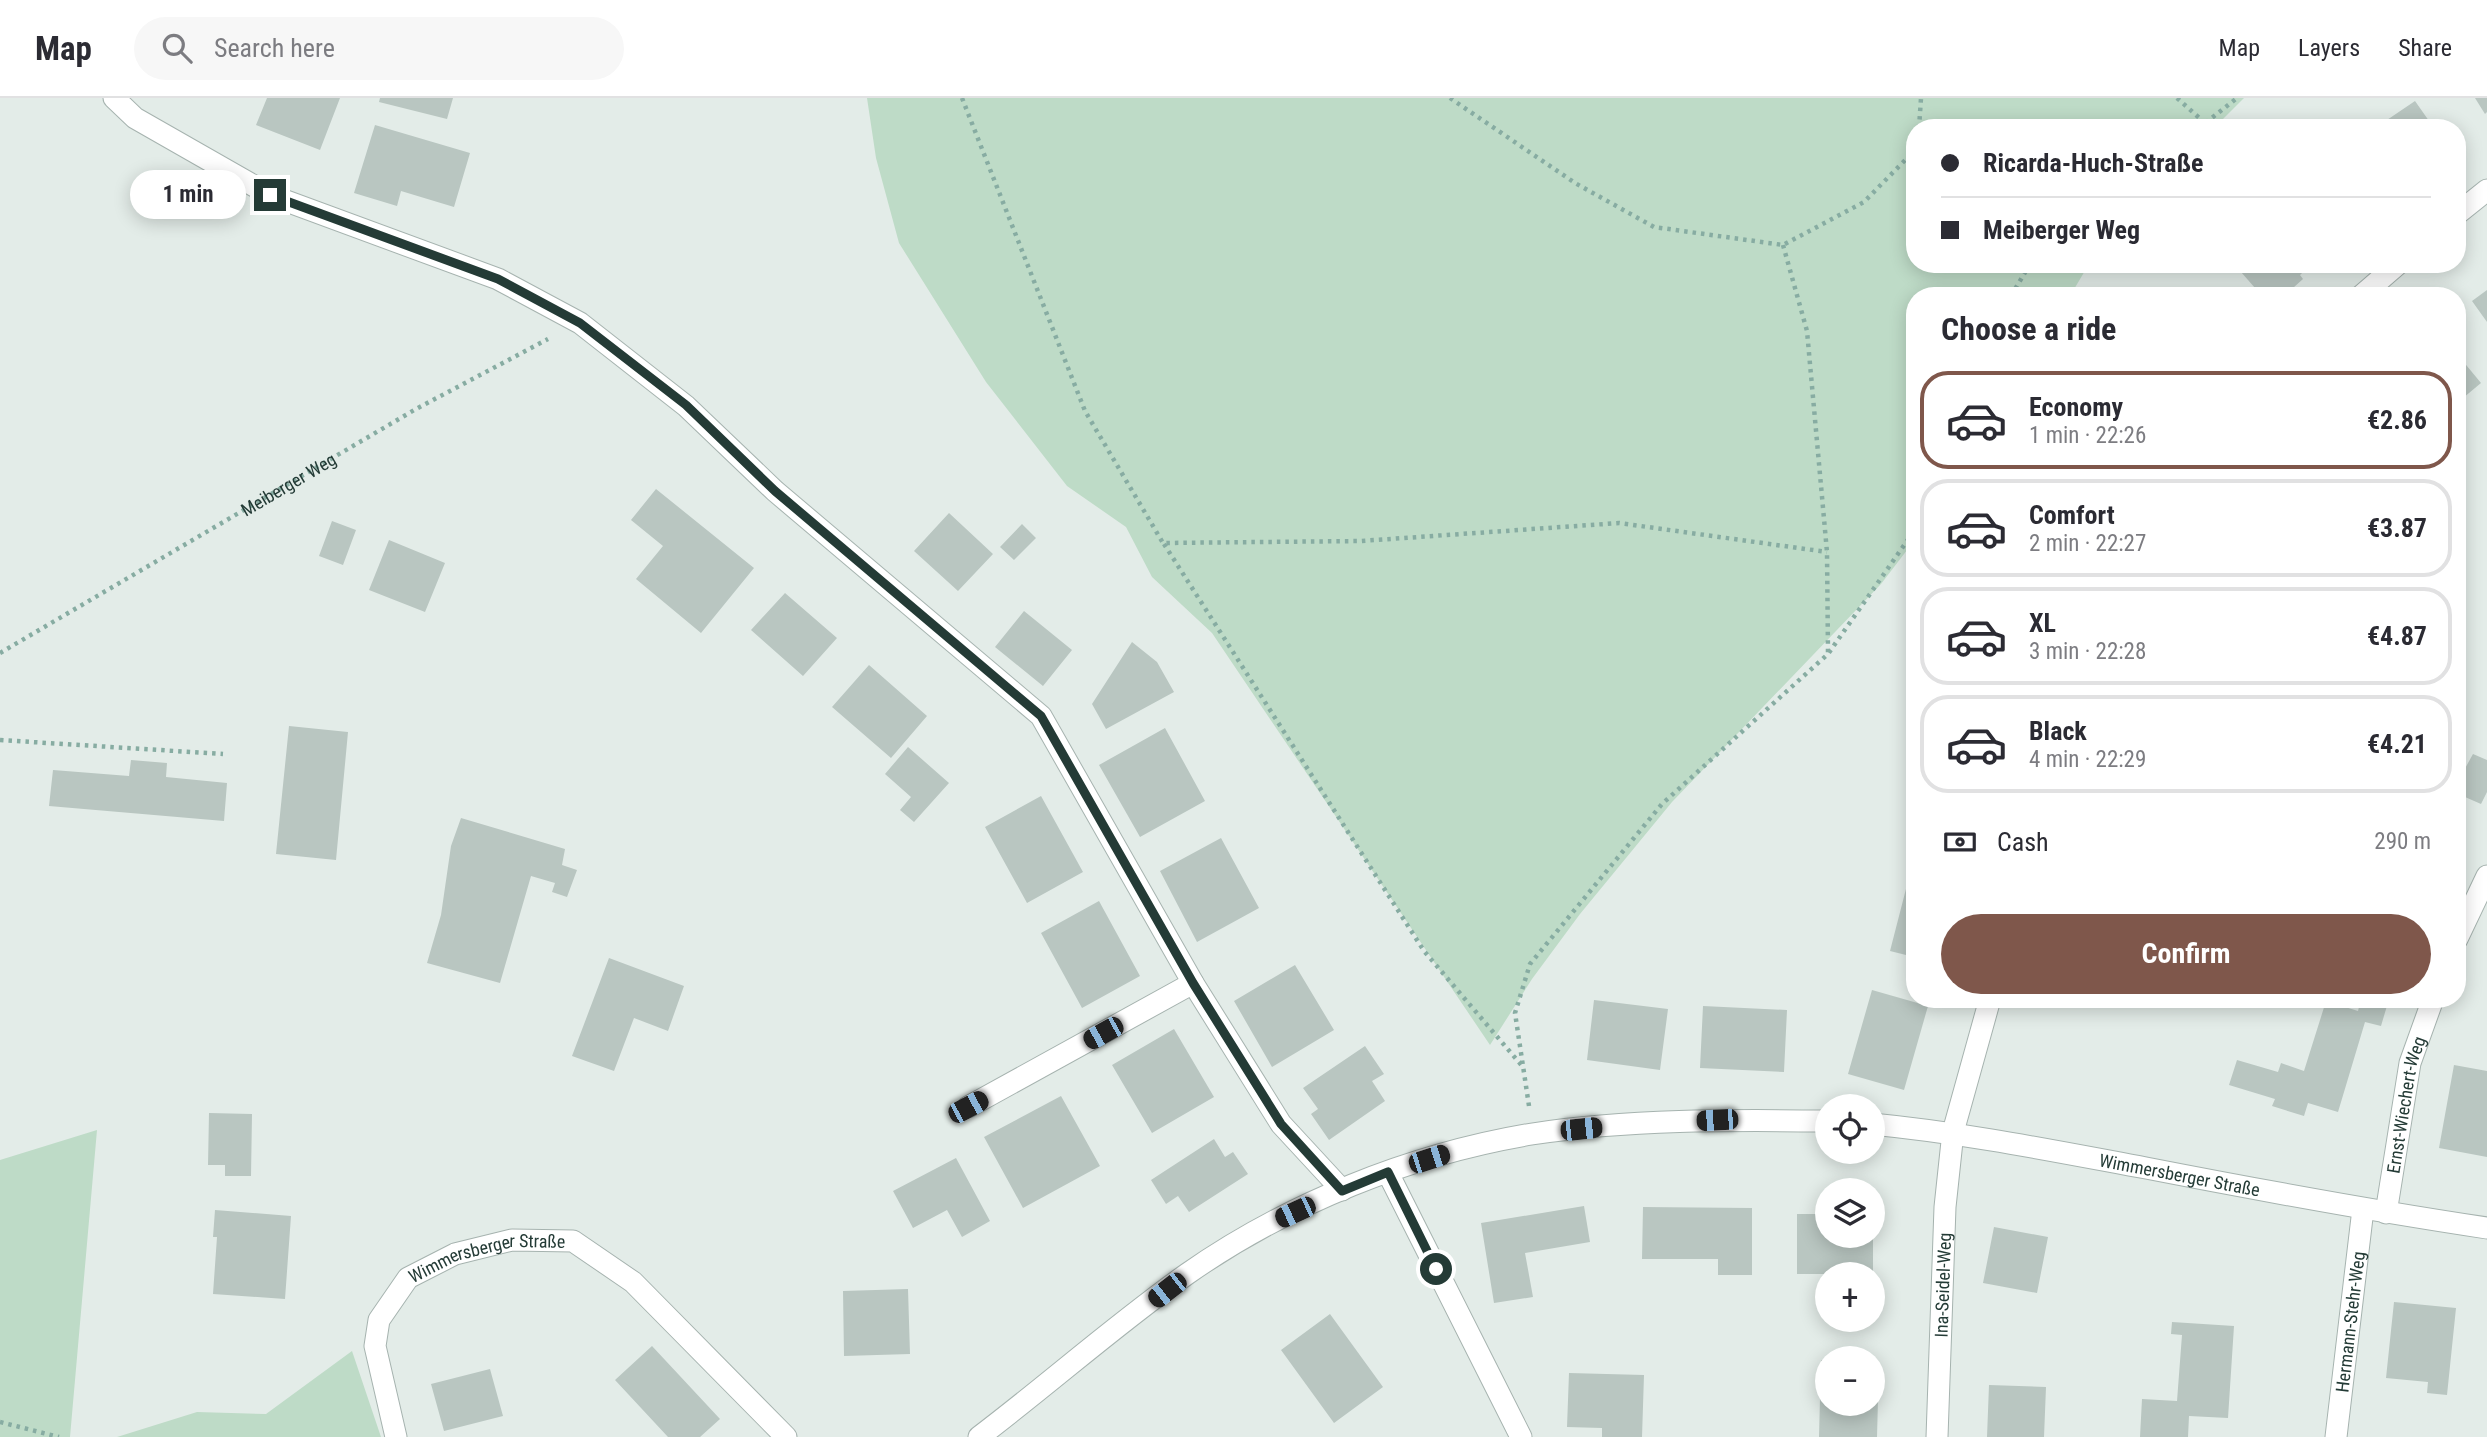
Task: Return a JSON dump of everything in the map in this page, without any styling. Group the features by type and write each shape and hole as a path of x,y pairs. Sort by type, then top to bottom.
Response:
{"street":[{"path":"114,98 135,118 270,195 498,279 580,323 686,405 775,491 1041,716 1193,983 1281,1124 1342,1191"},
{"path":"2466,207 2487,190"},
{"path":"2371,287 2388,273"},
{"path":"2466,920 2487,876"},
{"path":"968,1107 1193,983"},
{"name":"Ina-Seidel-Weg","path":"1937,1437 1945,1207 1953,1132 1987,1008"},
{"name":"Ernst-Wiechert-Weg","path":"2386,1213 2410,1063 2430,1008"},
{"path":"979,1437 1187,1274 1272,1223 1388,1172 1450,1152 1533,1134 1717,1120 1815,1121"},
{"name":"Wimmersberger Straße","path":"1885,1125 1953,1132 2363,1209 2487,1228"},
{"path":"1388,1172 1521,1437"},
{"name":"Hermann-Stehr-Weg","path":"2336,1437 2363,1209"},
{"name":"Wimmersberger Straße","path":"396,1437 375,1346 379,1320 408,1278 455,1254 512,1240 573,1241 633,1282 786,1437"}],"path":[{"path":"962,98 1085,411 1163,543 1424,951 1523,1067"},
{"path":"1450,98 1575,183 1654,227 1783,245 1864,202 1906,159"},
{"path":"1920,119 1921,98"},
{"path":"2178,98 2201,119"},
{"path":"2210,119 2236,98"},
{"path":"1783,245 1807,331 1827,552 1828,654"},
{"name":"Meiberger Weg","path":"0,653 416,409 580,323"},
{"path":"1163,543 1361,541 1619,523 1827,552"},
{"path":"1533,1134 1515,1013 1530,964 1662,804 1828,654 1906,542"},
{"path":"0,740 223,754"},
{"path":"0,1422 59,1437"}],"green space":[{"path":"867,98 2244,98 2223,119 1906,119 1906,273 2084,273 2075,287 1906,287 1906,551 1881,584 1672,802 1580,914 1532,979 1490,1045 1212,633 1152,577 1126,527 1067,486 986,382 899,243 876,158"},
{"path":"97,1130 70,1437 0,1437 0,1160"},
{"path":"352,1351 381,1437 117,1437 197,1412 266,1414"}],"building":[{"path":"267,98 340,98 320,150 256,125"},
{"path":"380,98 453,98 447,119 379,102"},
{"path":"2475,98 2487,98 2485,114"},
{"path":"2415,101 2428,119 2388,119"},
{"path":"375,125 470,153 454,207 401,191 397,206 354,193"},
{"path":"2242,273 2302,273 2300,275 2303,279 2294,287 2254,287"},
{"path":"2487,290 2487,322 2472,301"},
{"path":"2466,365 2481,383 2466,396"},
{"path":"656,489 754,568 701,633 636,579 663,546 631,520"},
{"path":"949,513 993,554 958,591 914,551"},
{"path":"332,521 356,530 343,565 319,556"},
{"path":"1022,524 1036,538 1014,560 1000,547"},
{"path":"389,540 445,563 425,612 369,590"},
{"path":"785,593 837,638 803,676 751,630"},
{"path":"1024,611 1072,650 1043,686 995,647"},
{"path":"1132,642 1157,662 1174,692 1106,729 1092,704"},
{"path":"869,665 927,716 891,758 832,707"},
{"path":"289,726 348,732 336,860 276,854"},
{"path":"1165,728 1205,801 1140,837 1099,765"},
{"path":"908,747 949,783 914,822 900,810 911,797 885,774"},
{"path":"2473,754 2487,760 2487,792 2481,804 2466,797 2466,767"},
{"path":"131,760 167,763 166,777 227,783 224,821 49,806 53,770 129,776"},
{"path":"1041,796 1083,872 1027,903 985,827"},
{"path":"461,818 565,849 562,865 577,870 567,897 552,892 555,883 531,876 500,983 427,963 441,915 451,846"},
{"path":"1221,838 1259,908 1197,942 1160,871"},
{"path":"1906,889 1906,955 1890,951"},
{"path":"1099,901 1140,976 1082,1008 1041,933"},
{"path":"609,958 684,986 668,1031 634,1018 614,1071 572,1056"},
{"path":"1295,965 1334,1030 1272,1067 1234,1001"},
{"path":"1872,990 1906,1000 1906,1008 1927,1008 1904,1090 1848,1074"},
{"path":"1594,1000 1668,1009 1660,1070 1587,1060"},
{"path":"1703,1006 1787,1010 1784,1072 1700,1068"},
{"path":"2324,1008 2348,1008 2358,1011 2359,1008 2386,1008 2381,1026 2365,1022 2338,1112 2308,1103 2304,1116 2272,1106 2275,1099 2229,1085 2237,1060 2278,1072 2281,1063 2304,1071"},
{"path":"1174,1029 1214,1097 1152,1133 1112,1065"},
{"path":"1365,1046 1384,1074 1372,1081 1385,1101 1329,1140 1311,1114 1318,1109 1303,1088"},
{"path":"2454,1065 2487,1071 2487,1157 2439,1148"},
{"path":"1061,1096 1100,1166 1023,1208 984,1137"},
{"path":"209,1113 252,1114 251,1176 225,1176 225,1165 208,1165"},
{"path":"1214,1139 1225,1157 1233,1152 1248,1174 1189,1212 1178,1196 1166,1204 1151,1180"},
{"path":"956,1158 990,1221 962,1237 947,1210 913,1228 893,1191"},
{"path":"1584,1206 1590,1242 1525,1253 1533,1297 1494,1303 1481,1223"},
{"path":"1643,1207 1752,1208 1752,1275 1718,1275 1718,1259 1642,1259"},
{"path":"215,1210 291,1216 285,1299 213,1294 217,1237 213,1237"},
{"path":"1797,1214 1815,1214 1815,1248 1873,1248 1873,1262 1815,1262 1815,1274 1797,1274"},
{"path":"1994,1227 2048,1237 2037,1293 1983,1283"},
{"path":"908,1289 910,1354 844,1356 843,1291"},
{"path":"2394,1302 2456,1308 2447,1395 2427,1393 2428,1382 2386,1378"},
{"path":"1330,1314 1383,1387 1334,1423 1281,1350"},
{"path":"2172,1322 2234,1326 2228,1418 2189,1416 2188,1437 2140,1437 2142,1399 2177,1401 2182,1335 2171,1334"},
{"path":"652,1346 720,1419 700,1437 668,1437 615,1380"},
{"path":"490,1369 503,1416 444,1431 431,1384"},
{"path":"1569,1373 1644,1375 1642,1437 1602,1437 1602,1428 1567,1427"},
{"path":"1989,1385 2046,1387 2044,1437 1987,1437"},
{"path":"1820,1416 1878,1416 1877,1437 1819,1437"}],"route":[{"path":"270,195 498,279 580,323 686,405 775,491 1041,716 1193,983 1281,1124 1342,1191 1388,1172 1436,1269"}]}
